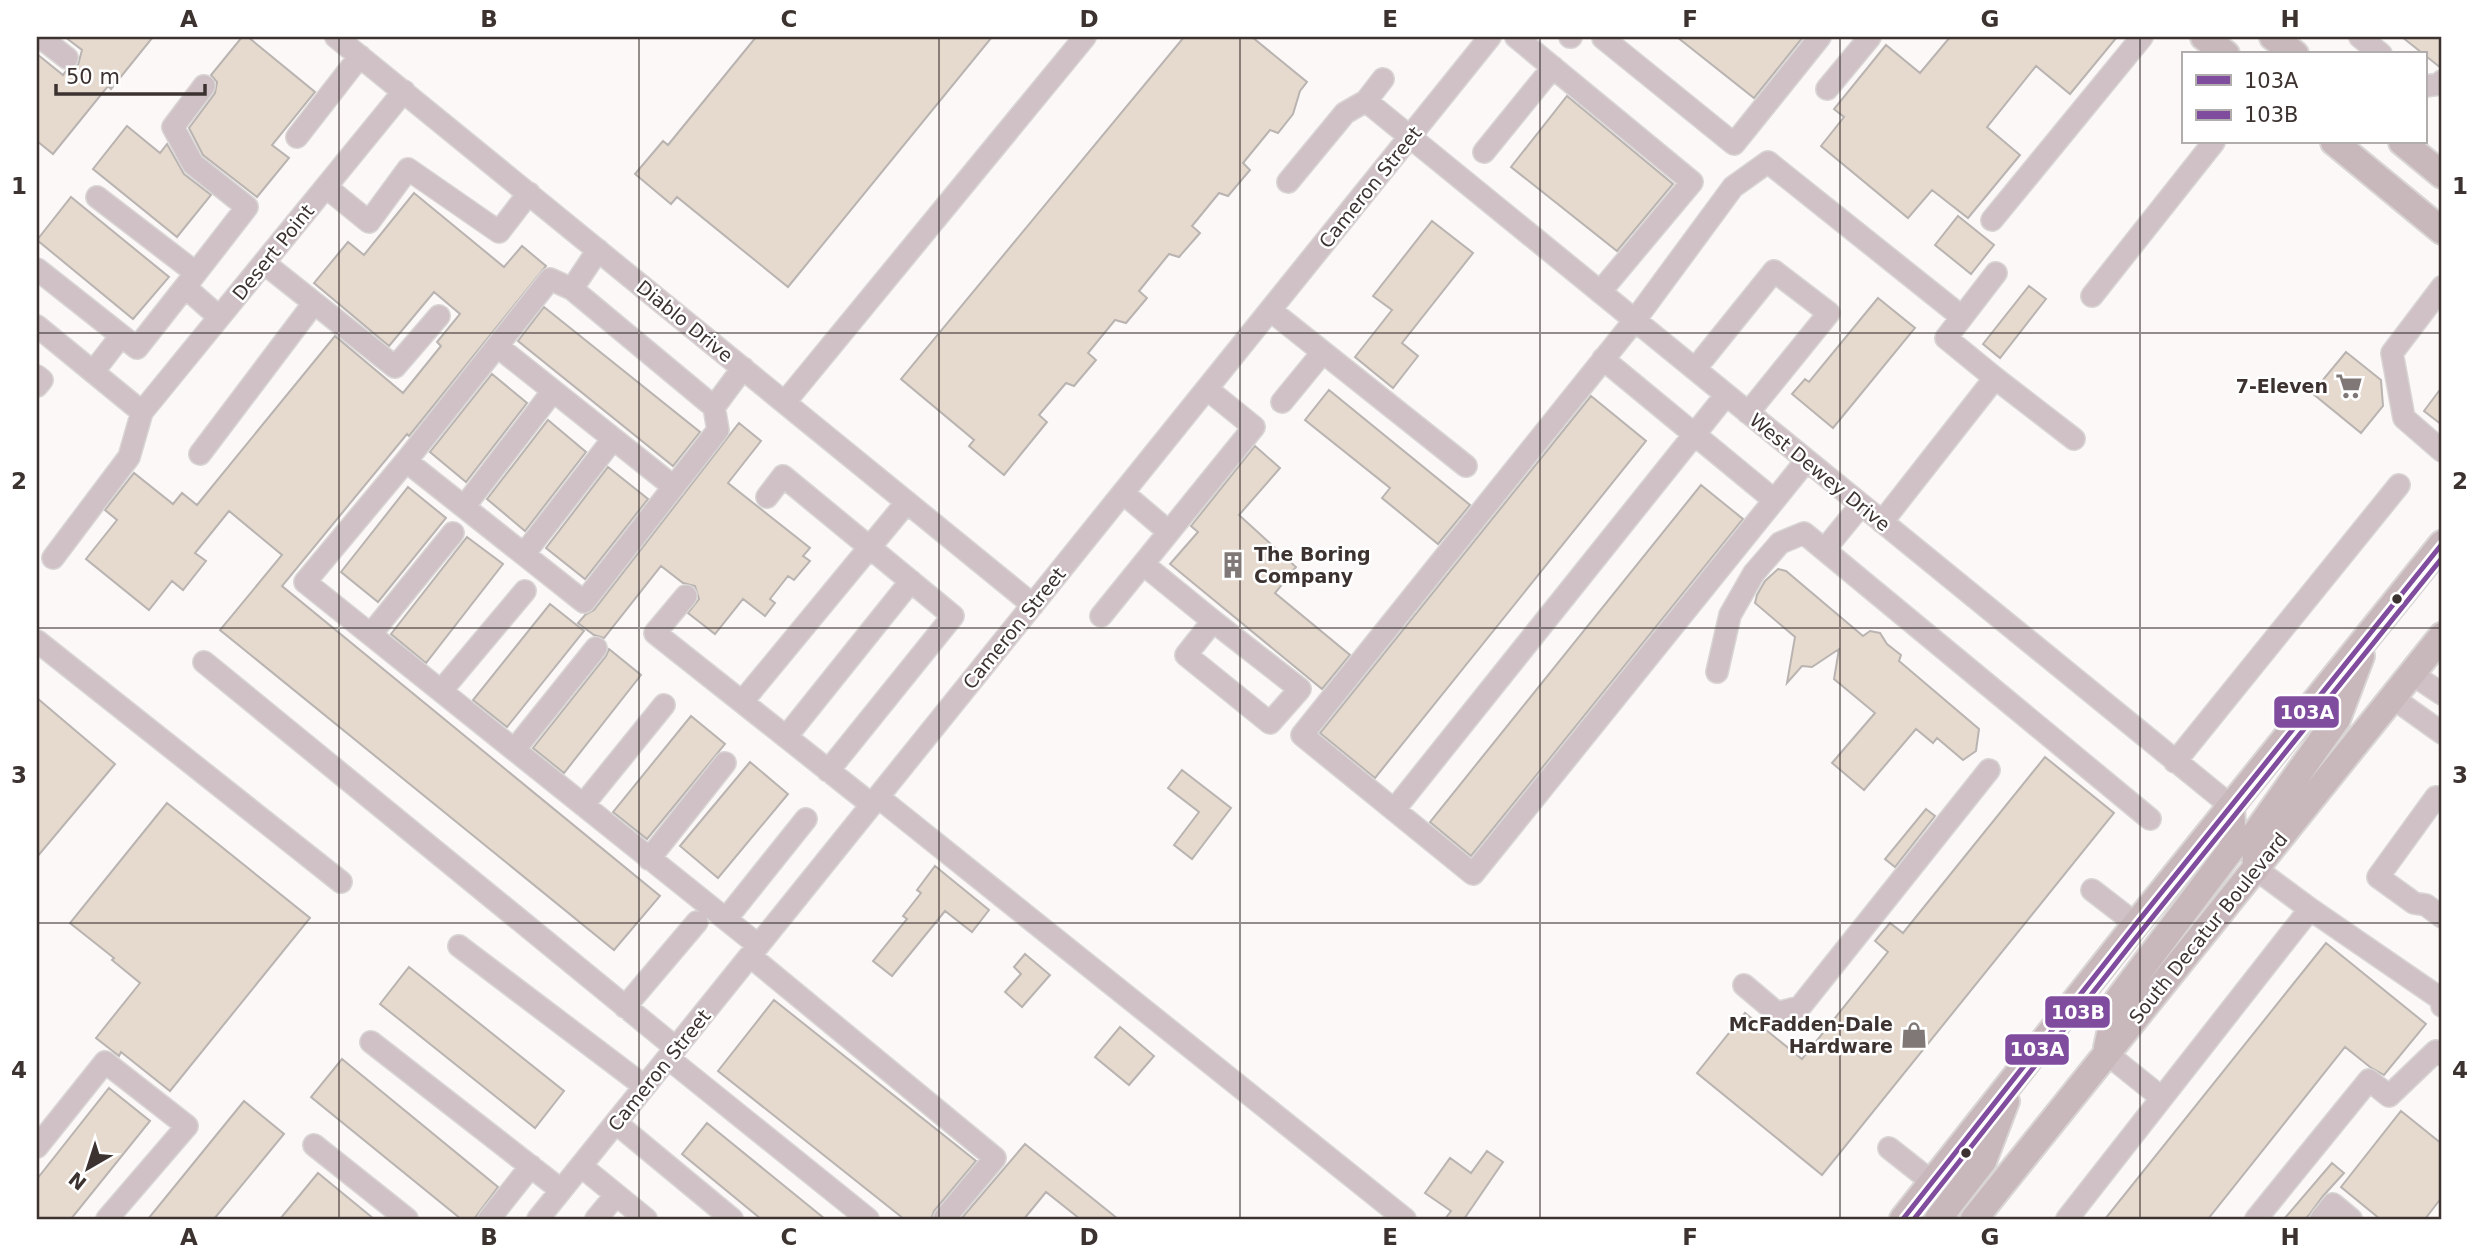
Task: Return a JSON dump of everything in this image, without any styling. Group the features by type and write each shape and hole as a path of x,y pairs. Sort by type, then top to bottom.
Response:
{"main road":[{"path":"2204,37 2223,52"},
{"path":"2336,144 2442,231"},
{"path":"2405,144 2440,170"},
{"path":"1903,1219 2442,544"},
{"path":"2256,869 2255,834 2337,719 2369,634"},
{"name":"South Decatur Boulevard","path":"1974,1219 2442,636"},
{"path":"2106,1054 2117,1001 2233,846 2231,806"},
{"path":"1938,1219 1983,1161 2014,1079"}],"street":[{"path":"40,37 67,58"},
{"name":"Diablo Drive","path":"336,37 1033,605"},
{"path":"785,402 1085,37"},
{"name":"Cameron Street","path":"538,1219 1490,37"},
{"path":"1516,37 1692,182 1600,292"},
{"path":"1603,38 1734,144 1820,37"},
{"path":"1827,89 1870,37"},
{"path":"1992,220 2142,37"},
{"path":"2360,37 2379,52"},
{"path":"297,137 360,56"},
{"path":"1484,152 1553,67"},
{"path":"1288,182 1345,113 1366,101 1383,79"},
{"path":"2426,86 2440,84 2442,80"},
{"path":"37,270 137,348 247,207 193,164 173,127 204,86"},
{"name":"Desert Point","path":"142,412 404,91"},
{"name":"West Dewey Drive","path":"1366,101 2231,806"},
{"path":"2092,296 2212,144"},
{"path":"1807,461 1473,874 1302,735 1635,320 1733,187 1768,162 1962,317"},
{"path":"326,187 369,222 408,169 499,232 529,193"},
{"path":"97,197 190,280 219,317"},
{"path":"572,289 598,250"},
{"path":"264,263 395,368 439,316"},
{"path":"1695,369 1774,271 1829,313 1748,413"},
{"path":"1996,273 1946,338 2074,439"},
{"path":"405,461 584,602 718,430 714,407 572,289 550,279 305,582 726,919 754,951 995,1158 944,1219"},
{"path":"2440,293 2392,353 2404,418 2442,451"},
{"path":"200,454 314,303"},
{"path":"1270,310 1466,466"},
{"path":"37,326 142,412 129,457 53,558"},
{"path":"93,372 121,336"},
{"path":"497,346 674,487"},
{"path":"1282,402 1323,352"},
{"path":"1603,359 1774,500"},
{"path":"714,407 743,368"},
{"path":"37,376 42,380 37,386"},
{"path":"1882,522 1995,378"},
{"path":"1101,616 1254,427 1207,389"},
{"path":"464,507 554,391"},
{"path":"1394,810 1726,395"},
{"path":"524,554 613,439"},
{"path":"767,497 783,477 953,616 828,771"},
{"path":"2175,762 2399,485"},
{"path":"1123,494 1169,532"},
{"path":"742,702 907,502"},
{"path":"1825,549 1861,505"},
{"path":"372,634 453,533"},
{"path":"1717,672 1730,615 1754,573 1780,543 1804,533 2150,819"},
{"path":"1143,564 1300,689 1270,723 1186,655 1213,621"},
{"path":"786,737 911,581"},
{"path":"441,691 525,591"},
{"path":"686,596 655,633 828,771 875,801 1405,1219"},
{"path":"37,641 341,882"},
{"path":"515,749 596,648"},
{"path":"204,662 625,1007 672,1053 868,1219"},
{"path":"2412,674 2442,694"},
{"path":"2393,698 2442,733"},
{"path":"583,805 664,705"},
{"path":"649,859 725,763"},
{"path":"1744,985 1777,1013 1800,1007 1989,770"},
{"path":"2442,801 2435,797 2378,877 2414,903 2426,905 2442,917"},
{"path":"726,919 806,819"},
{"path":"2256,869 2441,999 2442,1006"},
{"path":"2092,890 2136,924"},
{"path":"2067,1219 2311,909"},
{"path":"625,1007 697,922"},
{"path":"459,946 645,1086"},
{"path":"371,1042 561,1190"},
{"path":"2256,1219 2369,1080 2389,1096 2440,1047"},
{"path":"2106,1054 2162,1098"},
{"path":"37,1147 105,1062 187,1126 107,1219"},
{"path":"616,1123 732,1219"},
{"path":"314,1145 407,1219"},
{"path":"1889,1148 1932,1182"},
{"path":"489,1219 531,1166"},
{"path":"581,1166 646,1219"},
{"path":"596,1219 616,1195"},
{"path":"2321,1219 2333,1204 2351,1219"}],"building":[{"path":"65,37 153,37 111,89 108,86 53,154 37,141 37,54 63,75 66,71 73,70 78,65 82,50"},
{"path":"242,37 248,37 315,92 272,145 289,158 257,197 203,155 189,128 215,93 217,82 211,75"},
{"path":"756,37 992,37 788,287 677,197 671,204 635,174 663,141 668,145"},
{"path":"1184,37 1252,37 1307,82 1300,91 1293,114 1278,133 1270,130 1243,163 1250,170 1228,196 1219,193 1192,226 1200,233 1179,257 1169,254 1139,291 1147,298 1126,323 1115,320 1088,353 1096,360 1074,386 1066,383 1039,415 1047,422 1004,475 969,446 974,440 901,379"},
{"path":"1677,37 1803,37 1754,98"},
{"path":"1950,37 2117,37 2070,94 2036,66 1987,127 2020,155 1968,218 1932,190 1908,218 1821,146 1844,117 1834,109 1886,45 1920,73"},
{"path":"2402,37 2442,37 2442,68 2426,56 2426,52 2421,52"},
{"path":"1567,96 1673,184 1617,251 1511,167"},
{"path":"127,126 160,153 167,144 184,174 211,195 177,237 93,169"},
{"path":"414,193 504,267 522,246 546,266 409,436 407,434 282,586 660,896 614,950 220,630 282,555 229,511 195,553 206,561 183,590 172,581 149,610 86,559 117,520 105,510 134,473 173,504 182,493 197,505 335,336 403,393 441,346 437,342 460,314 434,292 389,346 314,283 348,242 364,255"},
{"path":"71,197 169,277 133,319 37,240"},
{"path":"1958,216 1994,245 1971,274 1935,245"},
{"path":"1432,221 1473,253 1402,343 1418,356 1393,388 1355,357 1392,310 1373,296"},
{"path":"2029,286 2046,299 2000,358 1983,344"},
{"path":"1878,298 1915,328 1833,428 1792,394 1805,379 1809,382"},
{"path":"544,307 700,432 673,466 518,341"},
{"name":"7-Eleven","path":"2346,352 2381,380 2383,406 2361,433 2312,393"},
{"path":"492,374 527,403 466,482 430,452"},
{"path":"2442,387 2442,425 2424,411"},
{"path":"1329,390 1470,505 1438,544 1382,498 1390,488 1305,420"},
{"path":"1591,396 1646,441 1375,778 1320,733"},
{"path":"548,420 586,452 525,531 487,499"},
{"path":"739,423 761,441 728,483 810,548 803,556 810,561 794,580 788,576 770,599 775,603 765,616 743,599 715,634 688,613 699,599 695,586 683,583 661,566 604,638 594,635 578,623 594,610"},
{"name":"The Boring Company","path":"1255,446 1280,468 1239,515 1296,567 1275,593 1350,655 1322,689 1170,564 1198,532 1191,526"},
{"path":"608,467 648,499 585,579 546,548"},
{"path":"1701,485 1743,519 1471,856 1430,822"},
{"path":"408,487 446,518 378,602 341,572"},
{"path":"467,537 503,564 426,663 391,634"},
{"path":"1778,569 1786,571 1863,636 1870,631 1880,633 1887,644 1901,655 1899,661 1979,729 1976,751 1963,760 1937,738 1933,743 1916,729 1864,790 1832,763 1875,713 1834,679 1839,649 1812,667 1802,666 1787,683 1795,637 1755,603 1765,581"},
{"path":"550,604 584,631 507,727 473,700"},
{"path":"609,649 641,675 564,773 533,748"},
{"path":"37,698 115,764 37,857"},
{"path":"691,716 725,744 647,839 613,812"},
{"path":"2045,757 2114,813 1822,1175 1697,1073 1745,1013 1802,1059 1888,952 1875,941 1890,923 1903,933"},
{"path":"750,762 788,794 718,878 680,846"},
{"path":"1182,770 1231,808 1192,859 1174,845 1199,812 1168,788"},
{"path":"167,803 310,918 170,1091 121,1052 119,1056 96,1038 140,983 70,923"},
{"path":"1926,809 1935,816 1895,867 1885,859"},
{"path":"935,866 989,910 972,932 945,911 892,976 873,961 907,919 903,916 921,893 917,890"},
{"path":"2326,943 2426,1024 2384,1075 2345,1047 2208,1219 2105,1219"},
{"path":"1025,954 1050,975 1022,1007 1005,992 1021,974 1014,967"},
{"path":"409,967 564,1091 535,1128 380,1004"},
{"path":"774,1000 976,1161 934,1211 931,1219 904,1219 718,1071"},
{"path":"1120,1027 1154,1056 1129,1085 1095,1057"},
{"path":"342,1059 498,1187 474,1219 461,1219 311,1097"},
{"path":"109,1088 150,1121 71,1219 37,1219 37,1179"},
{"path":"244,1101 284,1134 214,1219 148,1219"},
{"path":"2401,1111 2442,1144 2442,1197 2425,1219 2380,1219 2341,1187"},
{"path":"707,1123 825,1219 761,1219 682,1154"},
{"path":"1025,1144 1118,1219 1080,1219 1046,1192 1024,1219 961,1219"},
{"path":"1487,1151 1503,1162 1464,1219 1445,1219 1451,1211 1425,1193 1450,1158 1471,1173"},
{"path":"2332,1163 2344,1173 2309,1215 2305,1219 2284,1219"},
{"path":"318,1173 374,1219 280,1219"}],"transit line":[{"name":"103A","path":"1903,1219 2442,544"},
{"name":"103B","path":"1914,1219 2442,558"}],"place":[{"name":"7-Eleven","path":"2349,386"},
{"name":"The Boring Company","path":"1233,565"},
{"name":"McFadden-Dale Hardware","path":"1914,1035"}]}
